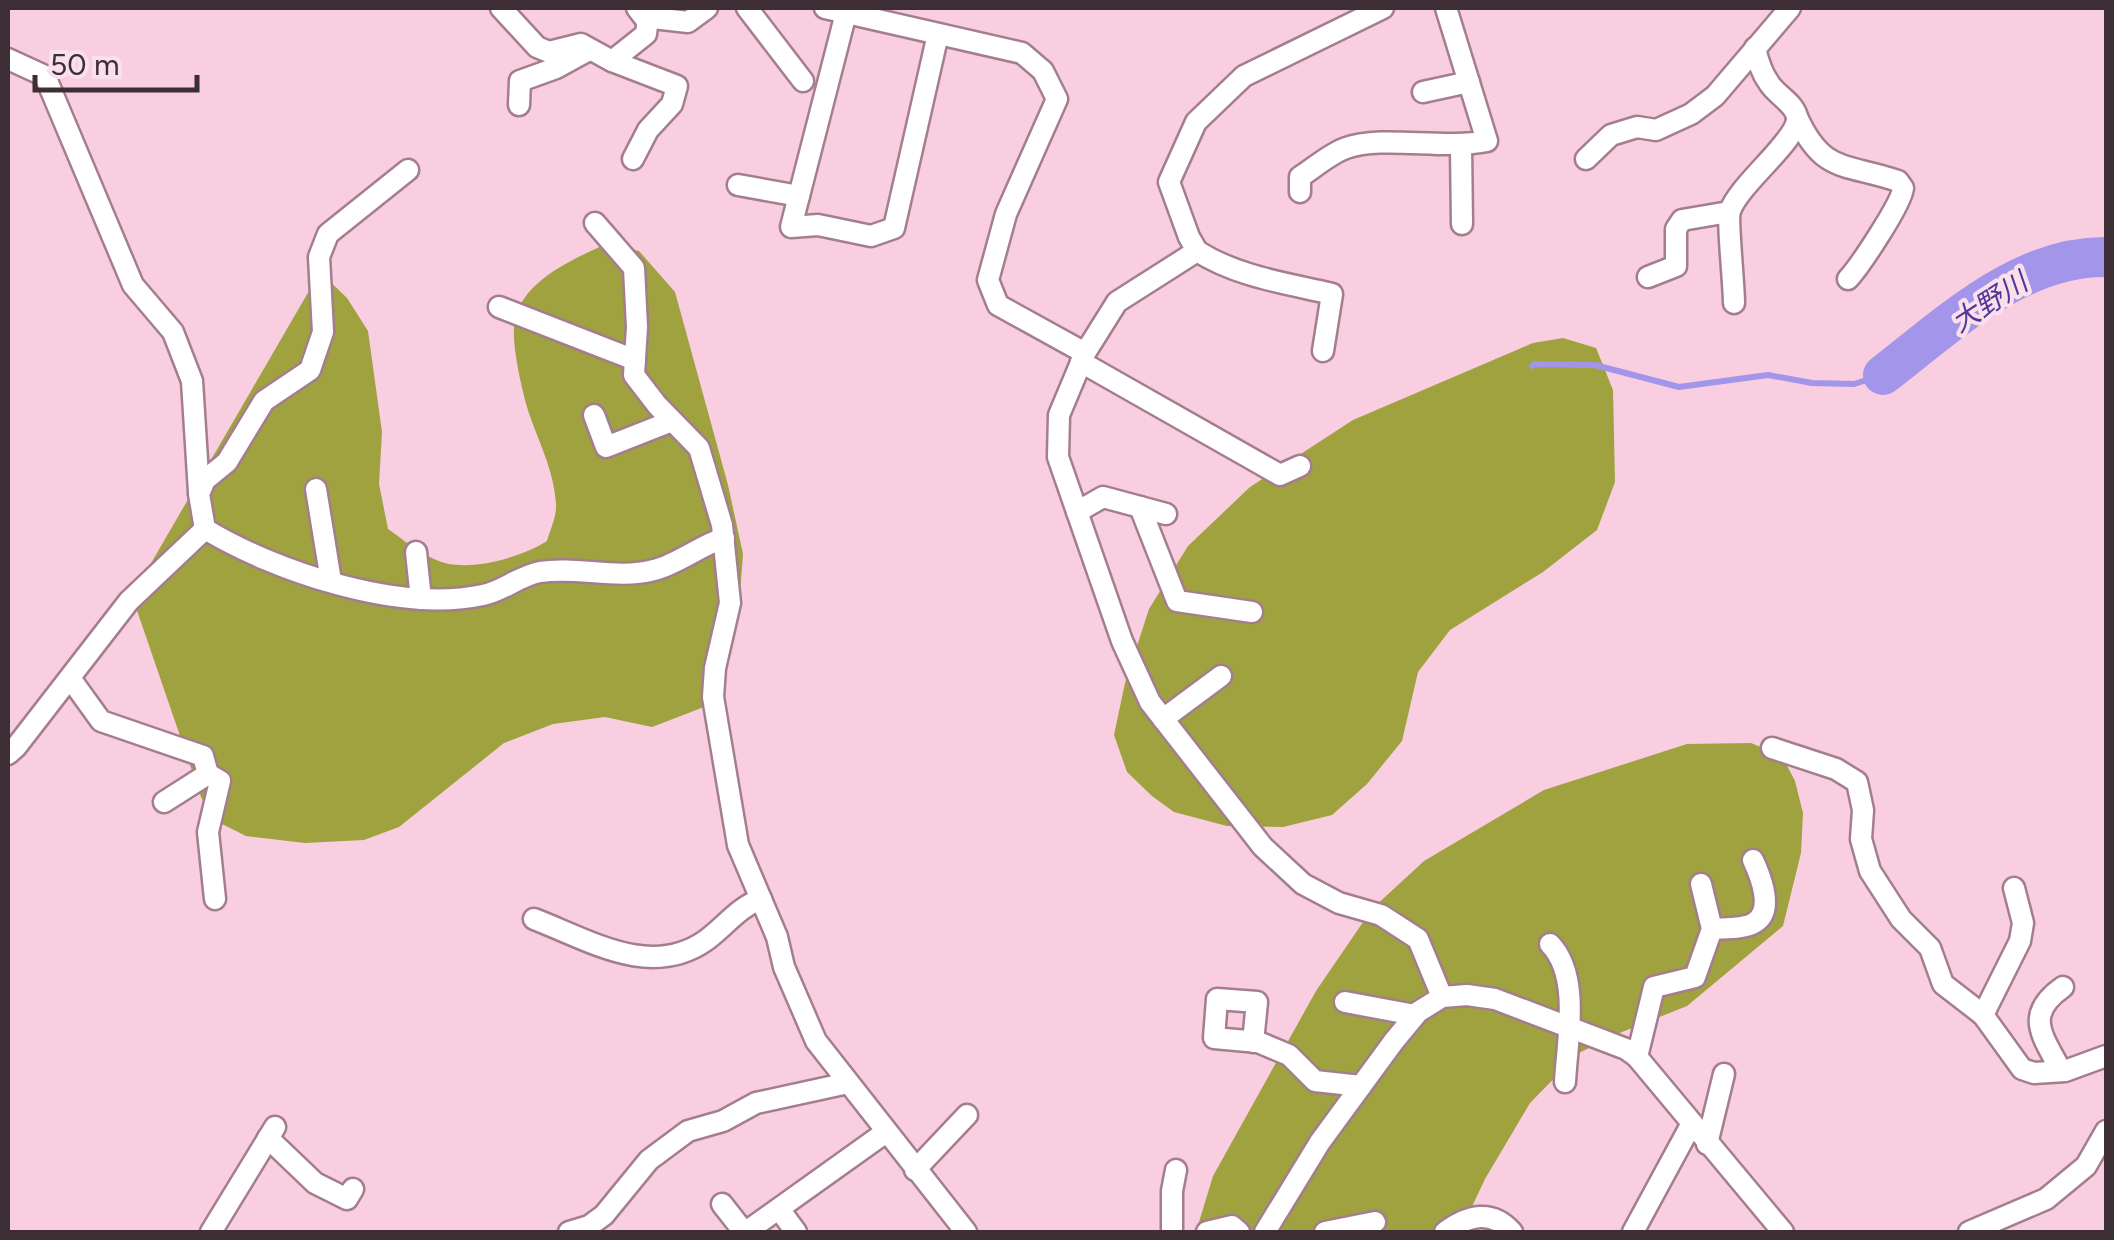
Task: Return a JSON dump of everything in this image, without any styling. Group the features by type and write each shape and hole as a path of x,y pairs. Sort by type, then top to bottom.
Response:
{"street":[{"path":"501,8 537,47 549,52 581,44 612,61 677,86 672,104 648,130 633,158"},
{"path":"612,61 646,34 643,12 688,22 708,8"},
{"path":"747,8 803,81"},
{"path":"825,8 1022,53 1043,71 1057,99 1006,214 988,280 998,305 1280,475 1300,466"},
{"path":"1323,351 1332,294 1249,275 1219,264 1197,250 1169,182 1196,122 1244,76 1383,8"},
{"path":"1300,192 1300,177 1346,148 1372,144 1460,146 1487,141 1446,8"},
{"path":"1586,159 1611,136 1638,126 1656,130 1690,114 1715,96 1790,8"},
{"path":"846,13 791,227 818,225 871,236 894,228 938,34"},
{"path":"1755,48 1761,71 1772,89 1794,108 1817,153 1835,163 1898,181 1904,188 1865,261 1848,279"},
{"path":"519,105 520,81 591,50"},
{"path":"8,59 45,76 133,285 174,332 192,381 198,494 204,529"},
{"path":"1423,92 1469,82"},
{"path":"1734,302 1729,212 1795,130 1797,117"},
{"path":"1460,146 1462,224"},
{"path":"198,494 205,480 227,462 264,401 310,370 323,332 319,257 328,234 408,170"},
{"path":"738,184 799,196"},
{"path":"1648,277 1676,266 1676,228 1682,220 1729,212"},
{"path":"595,223 634,268 634,375 699,448 724,538 730,604 713,697 738,845 816,1041 966,1232"},
{"path":"1197,250 1116,302 1083,357 1060,415 1058,457 1076,512 1122,641 1150,702 1263,847 1303,884 1338,903 1381,915 1418,938 1442,997"},
{"path":"499,307 635,360"},
{"path":"594,415 606,446 672,421"},
{"path":"316,489 331,581"},
{"path":"1076,512 1103,498 1166,514"},
{"path":"1140,507 1177,601 1252,612"},
{"path":"204,529 281,567 386,596 420,599 485,595 529,574 563,569 617,575 656,570 724,538"},
{"path":"8,754 128,601 204,529"},
{"path":"416,552 420,599"},
{"path":"1163,719 1222,676"},
{"path":"70,678 101,721 203,756 208,774 220,780 208,832 215,899"},
{"path":"1772,748 1836,769 1857,782 1862,810 1861,839 1870,871 1900,918 1930,948 1943,984 1983,1015 2022,1069 2034,1073 2062,1071 2106,1056"},
{"path":"164,802 208,774"},
{"path":"1712,929 1754,924 1762,915 1764,897 1753,860"},
{"path":"1638,1056 1654,987 1694,977 1712,929 1702,884"},
{"path":"1983,1015 2020,942 2023,923 2014,888"},
{"path":"534,919 621,953 650,960 676,957 706,940 744,905 761,898"},
{"path":"1550,944 1563,958 1572,1030 1566,1045 1565,1082"},
{"path":"2062,987 2046,999 2039,1014 2039,1028 2062,1071"},
{"path":"1265,1232 1320,1142 1415,1015 1442,997 1466,995 1494,999 1638,1056 1783,1232"},
{"path":"1345,1002 1415,1015"},
{"path":"1252,1042 1290,1055 1315,1081 1361,1086"},
{"path":"1707,1144 1724,1074"},
{"path":"570,1232 589,1226 604,1215 650,1160 688,1130 723,1121 756,1102 848,1082"},
{"path":"915,1170 967,1115"},
{"path":"1633,1232 1691,1125"},
{"path":"1969,1232 2046,1199 2086,1166 2106,1131"},
{"path":"212,1232 272,1132 315,1182 348,1199 353,1189"},
{"path":"722,1204 745,1232 886,1132"},
{"path":"1172,1232 1176,1170"},
{"path":"779,1209 796,1232"},
{"path":"1445,1232 1459,1222 1483,1217 1501,1220 1512,1232"},
{"path":"1325,1232 1375,1222"},
{"path":"1208,1232 1232,1226 1239,1232"}],"shaded area":[{"path":"606,244 639,251 675,292 743,554 738,619 726,670 704,707 652,727 605,717 553,724 504,743 399,827 364,840 305,843 246,836 216,821 201,797 132,596 320,272 347,298 368,331 382,432 379,484 388,529 433,559 473,565 512,557 547,541 555,513 555,491 527,407 514,324 522,302 541,280"},
{"path":"1563,338 1596,348 1613,390 1615,482 1597,530 1543,572 1450,630 1418,672 1402,741 1367,784 1332,815 1283,827 1227,826 1174,812 1152,796 1127,772 1114,735 1125,683 1149,609 1188,546 1250,487 1353,420 1533,343"},
{"path":"1751,743 1782,756 1795,781 1803,813 1801,853 1783,926 1687,1006 1579,1053 1530,1103 1485,1179 1460,1232 1196,1232 1213,1176 1316,991 1372,909 1424,861 1544,790 1687,744"}],"waterway":[{"name":"大野川","path":"1883,375 1959,315 2014,281 2074,260 2106,257"},
{"path":"1532,366 1595,365 1679,387 1768,375 1812,383 1854,384 1883,375"}]}
